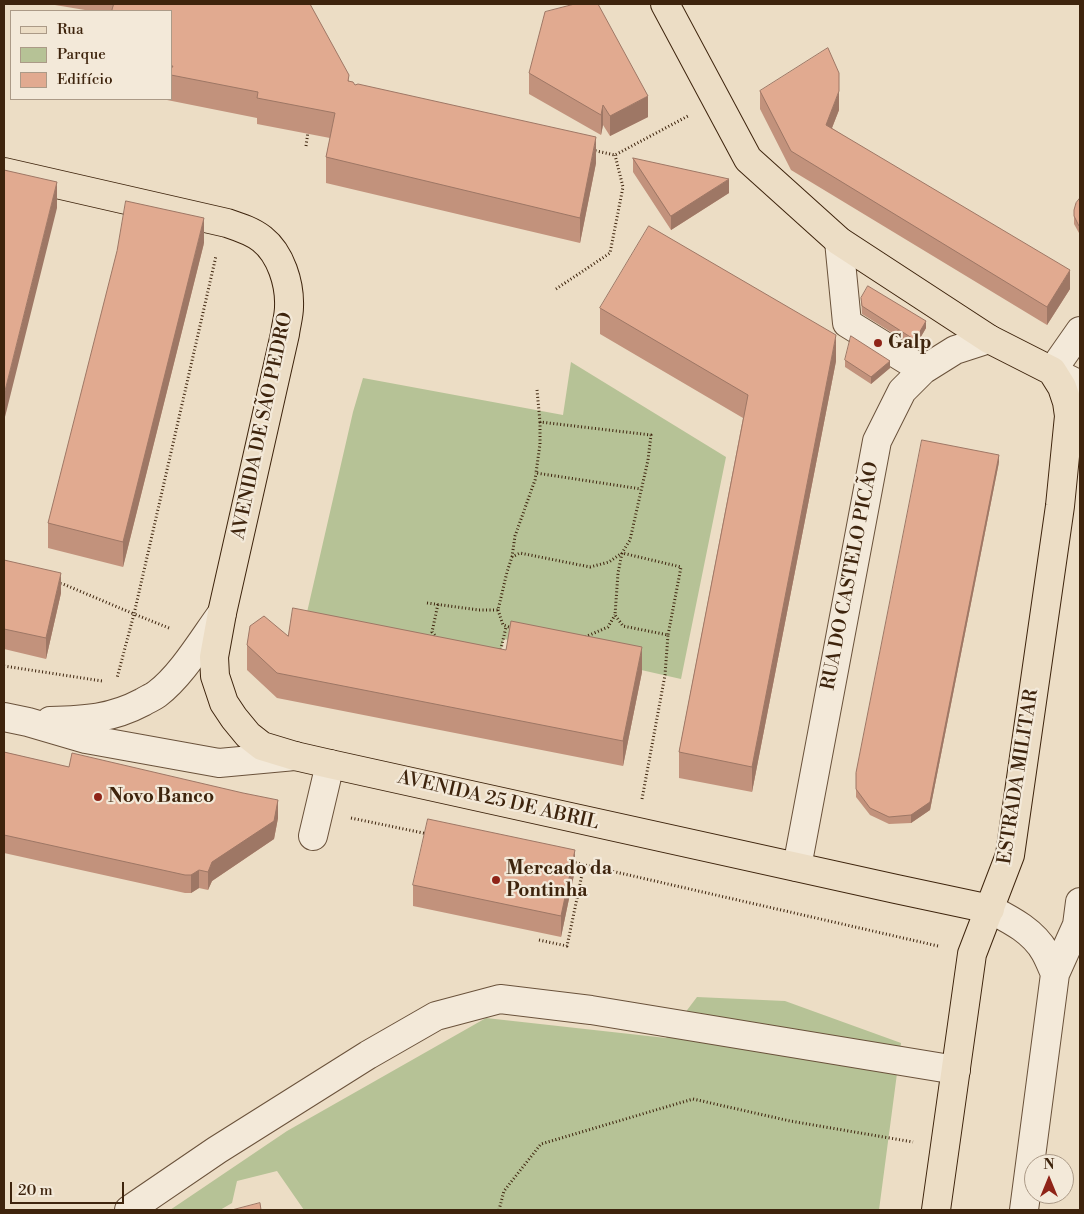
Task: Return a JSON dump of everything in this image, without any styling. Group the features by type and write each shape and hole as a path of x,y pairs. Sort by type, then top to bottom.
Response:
{"main road":[{"path":"666,4 748,159 839,241 989,339 1052,371"},
{"name":"AVENIDA DE SÃO PEDRO","path":"4,172 227,222 250,231 264,240 278,258 287,282 289,306 285,334 222,613 214,658 215,676 224,704 248,735 262,746 295,756"},
{"name":"ESTRADA MILITAR","path":"936,1210 972,954 1010,855 1060,506 1068,416 1067,402 1062,387 1052,371"},
{"name":"AVENIDA 25 DE ABRIL","path":"295,756 990,909"}],"street":[{"path":"839,241 848,323 923,370"},
{"path":"1080,331 1052,371 1080,385"},
{"name":"RUA DO CASTELO PICÃO","path":"797,867 877,441 902,392 923,370 955,350 989,339"},
{"path":"16,720 82,720 109,716 156,695 177,674 222,613"},
{"name":"AVENIDA 25 DE ABRIL","path":"16,720 86,739 219,763 295,756"},
{"path":"316,824 330,764"},
{"path":"990,909 1029,932 1045,952 1055,974"},
{"path":"1024,1210 1055,974 1079,917"},
{"path":"129,1210 217,1150 385,1045 436,1016 500,999 591,1010 956,1070"}],"path":[{"path":"586,149 614,155 717,100"},
{"path":"306,146 310,126"},
{"path":"556,289 610,253 623,187 614,155"},
{"path":"116,683 134,614 214,263 227,222"},
{"path":"515,629 502,625 498,610 512,557 515,536 535,480 540,444 537,390"},
{"path":"540,422 650,435 648,460 630,540 622,554 618,573 615,615 608,627 586,637 577,636"},
{"path":"536,473 641,488"},
{"path":"512,557 520,554 590,567 609,562 622,554 681,567 668,635 665,675 636,832"},
{"path":"54,582 134,614"},
{"path":"428,603 479,610 498,610"},
{"path":"438,604 432,632 440,644"},
{"path":"615,615 623,626 668,635"},
{"path":"491,655 500,653 506,626"},
{"path":"4,666 106,681"},
{"path":"316,824 432,835"},
{"path":"565,861 972,954"},
{"path":"538,940 567,946 584,865"},
{"path":"499,1210 504,1191 542,1144 694,1099 790,1121 945,1147"}],"green space":[{"path":"571,362 726,457 681,679 504,639 498,660 305,621 353,412 363,378 563,415"},
{"path":"697,997 785,1001 901,1043 879,1210 304,1210 277,1171 237,1181 232,1203 220,1210 170,1210 287,1131 486,1018 666,1038"}],"building":[{"path":"114,4 310,4 349,75 348,81 353,82 355,85 358,84 596,137 580,218 326,157 335,113 257,98 258,92 172,75 172,10 112,10"},
{"path":"575,4 598,4 648,96 610,116 603,105 601,115 529,73 545,12"},
{"path":"828,48 839,73 839,91 826,125 1070,270 1047,307 791,151 760,91"},
{"path":"633,158 729,179 671,216"},
{"path":"4,170 57,182 4,395"},
{"path":"1080,198 1079,226 1074,216 1074,210"},
{"path":"126,201 204,218 123,542 48,523 117,251"},
{"path":"649,226 836,335 752,767 679,752 748,395 600,308"},
{"path":"868,286 926,321 915,340 862,306 861,298"},
{"path":"851,336 890,361 871,377 845,360"},
{"path":"922,440 999,455 930,802 911,815 889,817 870,808 856,789 856,773"},
{"path":"4,560 61,573 46,638 4,629"},
{"path":"293,608 506,650 511,621 642,647 623,741 277,673 247,645 250,626 264,616 288,636"},
{"path":"4,752 69,767 72,753 278,800 274,821 212,862 208,872 199,870 191,875 4,835"},
{"name":"Mercado da Pontinha","path":"428,819 575,850 561,916 413,885"},
{"path":"260,1203 261,1210 232,1210"}],"place":[{"name":"Galp","path":"878,343"},
{"name":"Novo Banco","path":"98,797"},
{"name":"Mercado da Pontinha","path":"496,880"}]}
